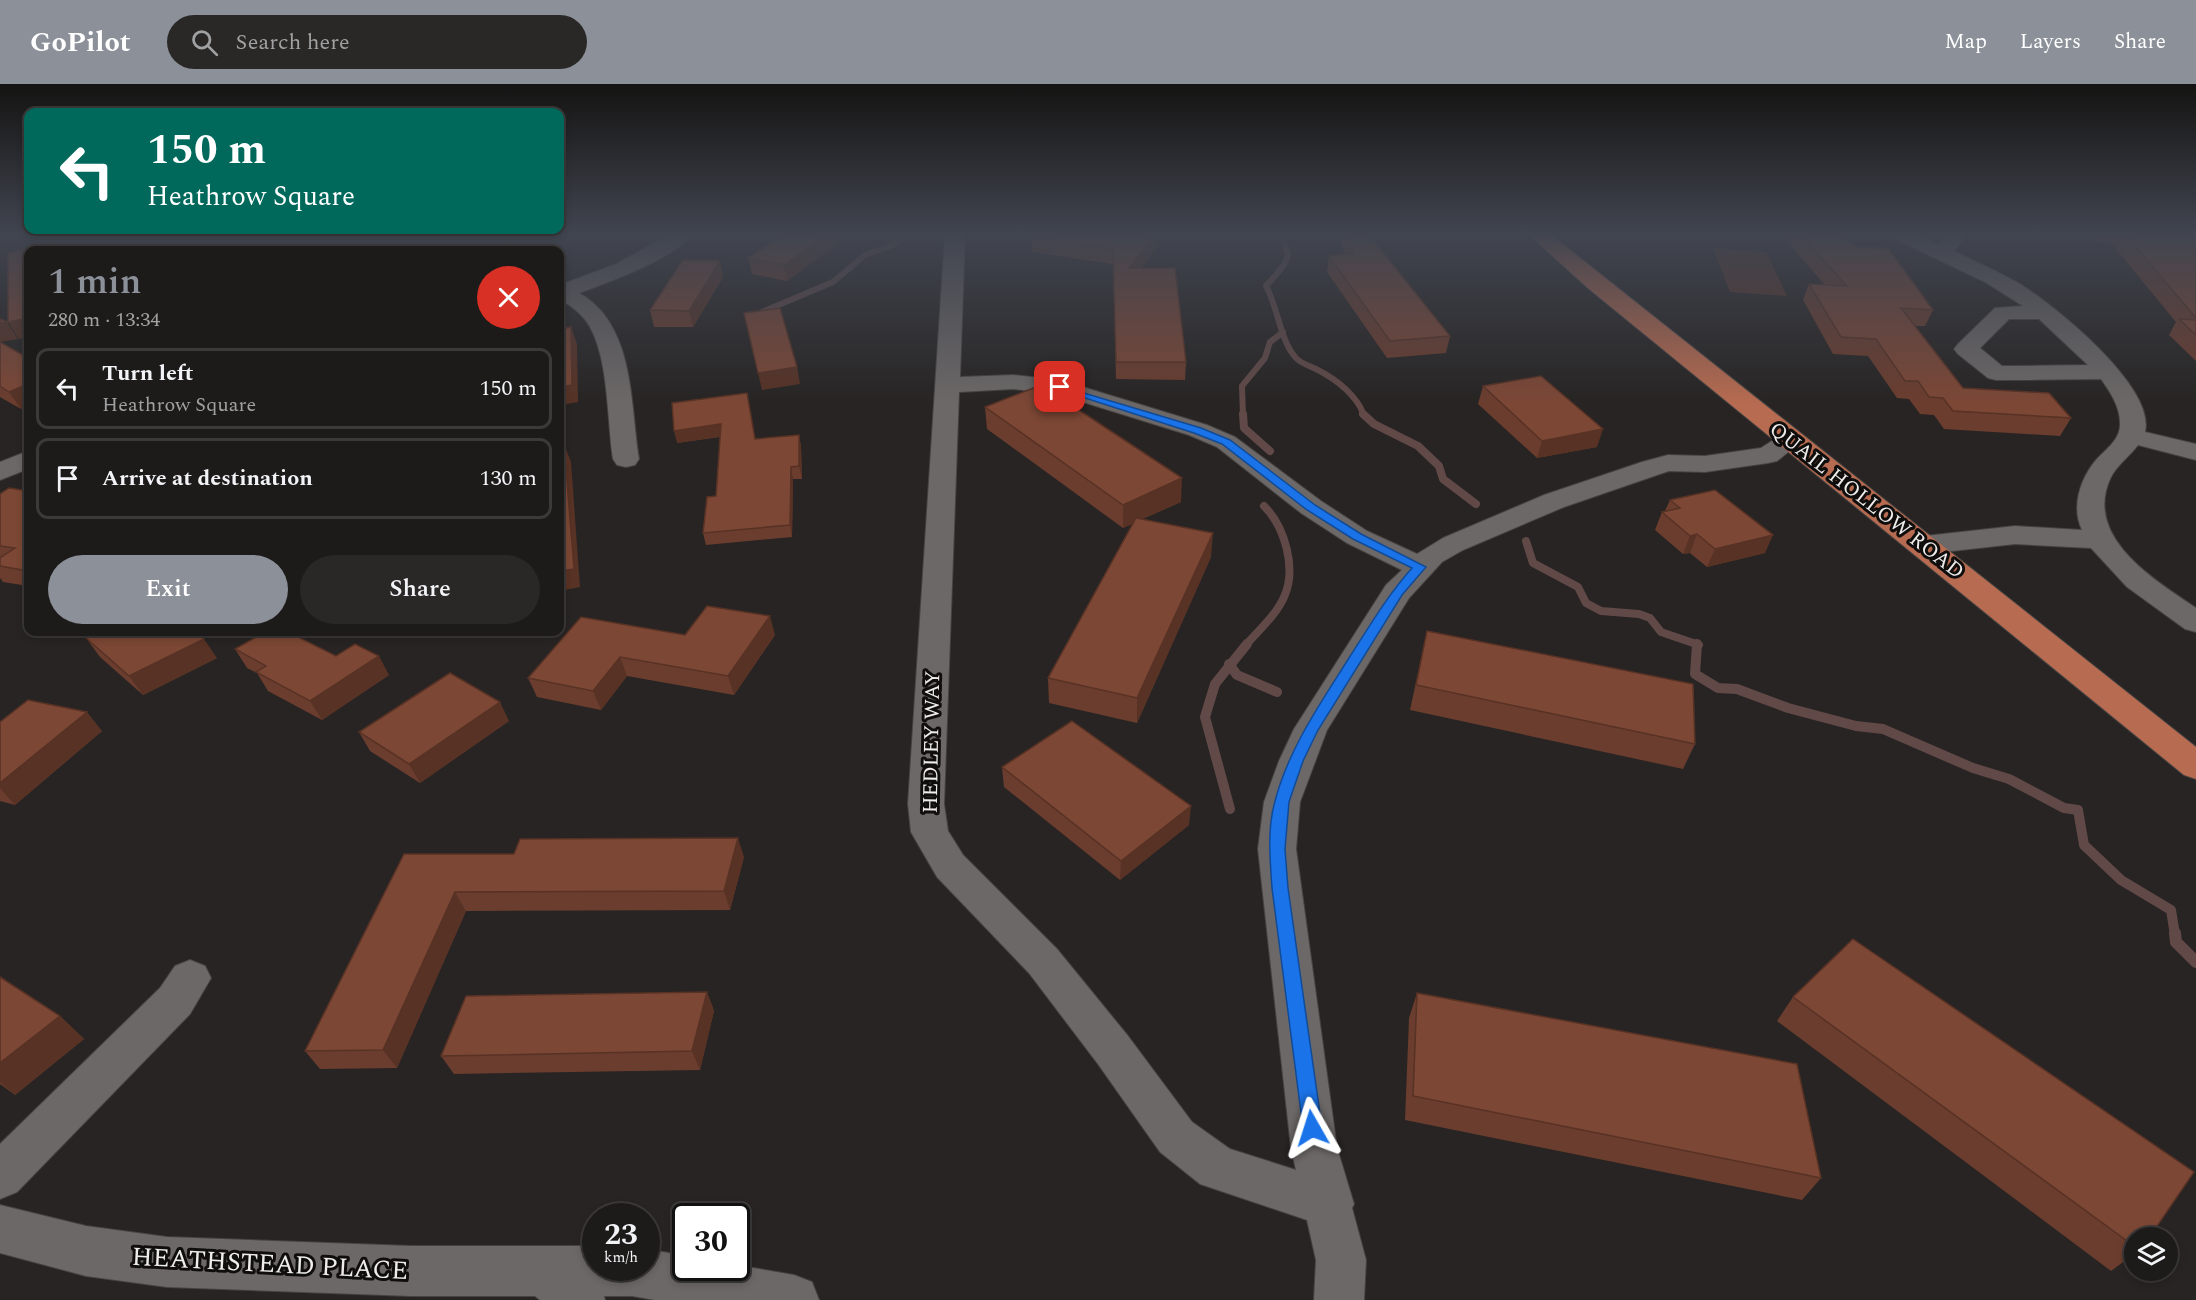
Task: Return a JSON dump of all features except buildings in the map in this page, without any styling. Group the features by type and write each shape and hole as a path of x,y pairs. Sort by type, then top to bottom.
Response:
{"main road":[{"name":"QUAIL HOLLOW ROAD","path":"1607,291 2196,766"}],"street":[{"name":"HEDLEY WAY","path":"952,291 926,804 930,832 950,866 1043,961 1113,1050 1176,1137 1217,1168 1330,1204"},
{"path":"2013,291 2044,312 2108,372 2124,395 2134,418 2131,436 2098,476 2091,495 2093,524 2100,540 2123,568 2196,622"},
{"path":"564,293 589,308 605,329 613,356 626,459"},
{"path":"2044,312 2003,313 1966,349 1996,373 2108,372"},
{"path":"946,386 1013,382 1060,387 1198,430 1226,442 1311,507 1357,537 1420,567"},
{"path":"2131,436 2196,452"},
{"path":"1339,1300 1341,1260 1330,1204 1314,1149 1277,849 1282,802 1296,761 1311,729 1397,592 1420,567 1453,543 1554,501 1668,463 1739,460 1768,454 1790,440"},
{"path":"1924,545 2014,535 2100,540"},
{"path":"0,1176 175,1000 190,978"},
{"name":"HEATHSTEAD PLACE","path":"0,1229 86,1251 167,1262 411,1271 562,1285 632,1271 794,1300"}],"shaded area":[{"path":"1784,291 1787,296 1730,292"}],"waterway":[{"path":"762,312 812,291"},
{"path":"1268,291 1283,332"},
{"path":"1243,416 1242,386 1265,358 1270,342 1283,332"},
{"path":"1283,332 1286,343 1298,360 1338,383 1357,402 1363,414"},
{"path":"1243,414 1244,428 1270,451"},
{"path":"1363,414 1374,424 1418,446 1439,466 1443,479 1476,504"},
{"path":"1246,645 1272,616 1281,603 1288,586 1287,549 1278,525 1264,506"},
{"path":"1526,541 1533,563 1578,587 1586,603 1601,611 1639,614 1650,618 1661,632 1697,644"},
{"path":"1230,665 1247,644"},
{"path":"1697,644 1695,674 1718,688 1737,689 1788,708 1856,726 1883,729 1973,768 2009,779 2064,808 2078,810 2084,845 2121,880 2171,910 2175,935"},
{"path":"1230,665 1237,675 1277,692"},
{"path":"1230,665 1215,684 1205,717 1230,809"},
{"path":"2175,933 2176,942 2196,962"}],"route":[{"path":"1060,387 1198,430 1226,442 1311,507 1357,537 1420,567 1397,592 1311,729 1296,761 1282,802 1277,849 1280,888 1312,1128"}]}
